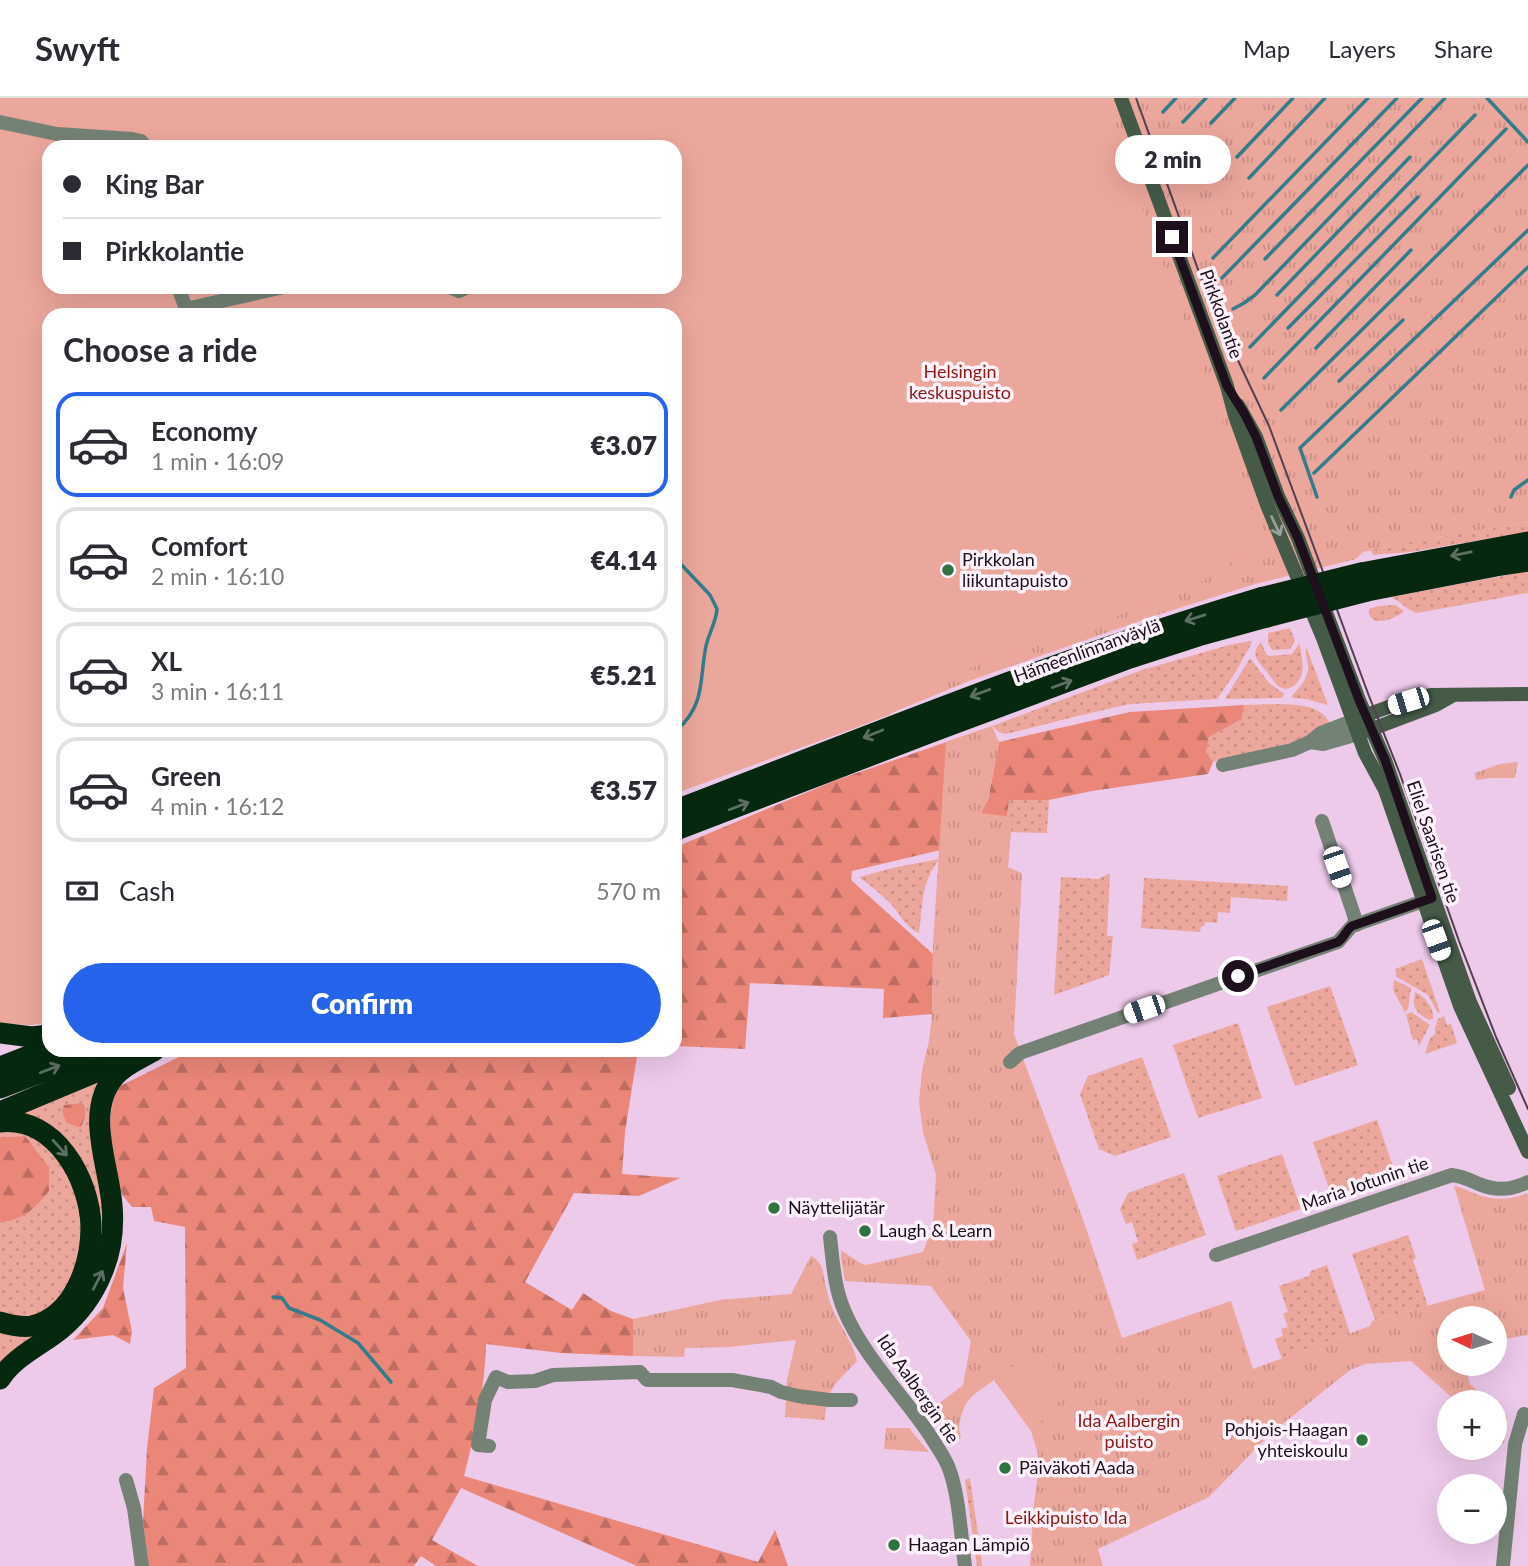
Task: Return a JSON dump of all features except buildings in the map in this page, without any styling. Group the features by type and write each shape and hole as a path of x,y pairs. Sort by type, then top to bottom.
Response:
{"highway":[{"name":"Hämeenlinnanväylä","path":"682,808 936,709 1124,641 1528,542"},
{"name":"Hämeenlinnanväylä","path":"1364,582 1528,561"},
{"name":"Hämeenlinnanväylä","path":"682,828 1130,658 1198,636 1263,608"},
{"path":"0,1033 42,1036"},
{"path":"0,1067 42,1051"},
{"path":"0,1088 82,1057"},
{"path":"0,1112 130,1057"},
{"path":"0,1380 20,1357 61,1329 77,1314 98,1283 110,1249 113,1221 100,1129 102,1104 109,1083 117,1074 144,1057"},
{"path":"0,1122 18,1122 36,1128 46,1133 67,1155 83,1190 91,1225 84,1269 76,1289 63,1307 42,1322 31,1326 20,1327 0,1322"}],"main road":[{"name":"Pirkkolantie","path":"1121,98 1227,386 1267,505 1301,566"},
{"name":"Eliel Saarisen tie","path":"1301,566 1323,638 1362,725 1390,773 1460,1006 1528,1152"},
{"path":"1362,725 1381,709 1431,695 1528,694"},
{"name":"Eliel Saarisen tie","path":"1427,900 1528,1129"}],"street":[{"path":"0,122 57,134 136,140"},
{"path":"181,294 185,306 190,308 253,294"},
{"path":"1223,765 1292,750 1310,742 1323,744 1362,725"},
{"path":"1322,821 1356,925"},
{"path":"1010,1062 1020,1053 1338,942 1349,928 1427,900"},
{"name":"Maria Jotunin tie","path":"1216,1255 1452,1175 1490,1188 1512,1188 1528,1182"},
{"name":"Ida Aalbergin tie","path":"830,1237 835,1281 853,1328 924,1427 948,1466 965,1566"},
{"path":"489,1446 478,1445 485,1400 496,1377 508,1382 535,1381 553,1375 640,1372 647,1380 732,1380 771,1387 798,1396 851,1399"},
{"path":"1503,1566 1515,1444 1524,1414"},
{"path":"126,1480 134,1508 142,1566"}],"green space":[{"name":"Pirkkolan liikuntapuisto","path":"0,98 1528,98 1528,522 1363,552 1356,559 1255,584 1154,616 969,681 855,728 682,791 682,308 42,308 42,1023 0,1023"},
{"name":"Pirkkolan liikuntapuisto","path":"0,98 1103,98 1239,466 1253,510 1253,549 1186,591 1030,649 960,671 889,715 682,791 682,308 42,308 42,1023 0,1023"},
{"path":"1528,522 1528,532 1410,552 1373,555 1371,550 1398,544"},
{"path":"1528,571 1528,593 1417,613 1391,597"},
{"path":"1395,605 1404,611 1395,617 1378,621 1370,615 1369,609"},
{"path":"1290,628 1295,641 1290,649 1272,650 1268,643 1268,633"},
{"path":"1252,642 1235,673 1217,699 1130,704 1006,734 992,726 1142,670"},
{"path":"1261,642 1269,656 1292,654 1300,645 1303,670 1295,684 1285,689 1276,684 1256,657 1256,649"},
{"path":"1306,648 1328,705 1292,696 1307,675"},
{"path":"1250,658 1269,683 1284,694 1282,698 1225,699"},
{"path":"1278,704 1314,709 1330,723 1298,741 1213,762 1206,752 1209,737 1242,719 1244,705"},
{"path":"1244,705 1242,719 1209,737 1206,752 1213,762 1208,774 1049,800 1009,800 1007,816 1012,817 1008,863 959,839 988,800 999,742 1130,712"},
{"name":"Ida Aalbergin puisto","path":"992,726 999,742 988,800 981,813 1012,817 1008,867 1022,873 1014,1034 1085,1225 1122,1338 1231,1301 1253,1369 1370,1326 1372,1321 1485,1290 1454,1186 1495,1199 1528,1193 1528,1335 1507,1339 1507,1306 1437,1306 1437,1376 1468,1376 1470,1384 1477,1390 1444,1390 1411,1361 1365,1364 1350,1370 1270,1434 1209,1497 1098,1549 1103,1566 1030,1566 1038,1454 1031,1431 994,1380 968,1401 960,1421 961,1438 951,1443 928,1412 963,1385 971,1341 931,1286 845,1281 841,1250 866,1265 923,1252 933,1225 936,1175 923,1132 919,1102 932,1014 933,944 946,742"},
{"path":"981,730 989,748 949,848 852,871 851,880 933,954 932,1014 883,1018 884,989 750,983 745,1049 682,1046 682,844 834,781"},
{"path":"1518,762 1515,778 1476,780 1475,773 1500,764"},
{"path":"1009,800 1049,800 1047,833 1010,832 1012,817 1007,816"},
{"path":"939,859 925,888 919,933 907,924 887,900 859,877 897,867"},
{"path":"1108,874 1107,936 1113,936 1109,975 1054,995 1061,877 1098,879"},
{"path":"1144,878 1288,886 1287,901 1231,897 1230,913 1218,912 1217,923 1205,922 1200,932 1141,928"},
{"path":"1422,959 1440,1012 1438,1013 1428,995 1397,977 1395,969"},
{"path":"1394,980 1411,988 1408,1009 1405,1012 1393,990"},
{"path":"1330,986 1358,1065 1295,1086 1267,1007"},
{"path":"1415,992 1428,1003 1433,1019 1429,1020 1420,1015 1416,1009"},
{"path":"1411,1012 1430,1025 1419,1046 1417,1039 1413,1040 1406,1015"},
{"path":"1444,1016 1447,1025 1451,1024 1457,1043 1425,1054 1430,1038 1435,1034 1438,1019"},
{"path":"1238,1023 1262,1098 1198,1118 1173,1045"},
{"path":"179,1057 637,1057 625,1132 622,1174 680,1178 639,1196 574,1193 525,1282 572,1310 583,1293 611,1311 633,1319 633,1356 561,1353 486,1344 482,1394 464,1476 758,1562 775,1530 788,1566 637,1566 461,1488 432,1540 478,1566 436,1566 421,1556 414,1566 149,1566 143,1522 154,1388 186,1368 185,1227 154,1221 151,1207 132,1207 123,1196 110,1127 118,1087"},
{"path":"1142,1057 1171,1137 1115,1156 1099,1149 1080,1094 1088,1076"},
{"path":"109,1074 101,1091 95,1123 107,1213 102,1256 86,1293 71,1313 13,1355 0,1369 0,1329 26,1332 48,1326 66,1312 79,1293 88,1270 95,1220 87,1182 62,1141 42,1123 12,1114","holes":["83,1104 85,1116 81,1128 66,1123 62,1112 64,1105"]},
{"path":"83,1103 85,1112 81,1128 66,1123 62,1112 64,1105"},
{"path":"1377,1120 1396,1175 1332,1197 1313,1142"},
{"path":"0,1127 17,1128 58,1154 81,1209 82,1255 61,1301 31,1319 0,1315 0,1223 10,1221 25,1136 0,1137"},
{"path":"25,1136 49,1167 49,1191 28,1212 16,1219 0,1223 0,1137"},
{"path":"1282,1154 1301,1209 1236,1231 1217,1176"},
{"path":"1184,1173 1206,1235 1137,1260 1132,1244 1138,1242 1132,1222 1126,1224 1120,1209 1128,1193"},
{"path":"1408,1235 1428,1306 1375,1320 1352,1254"},
{"path":"127,1243 123,1288 132,1332 130,1344 113,1335 73,1340 103,1308"},
{"path":"811,1256 822,1268 832,1308 857,1361 830,1393 825,1420 785,1417 787,1379 796,1340 729,1347 685,1348 684,1357 633,1356 633,1319 720,1300 791,1294"},
{"path":"1327,1265 1350,1333 1282,1359 1275,1339 1283,1336 1281,1329 1288,1327 1283,1314 1288,1312 1279,1286 1309,1276 1311,1271"},
{"path":"1031,1357 1051,1364 1069,1391 1038,1425 1027,1425 995,1380 1021,1360"},
{"path":"886,1428 909,1428 929,1452 884,1449"},
{"path":"1061,1469 1072,1476 1072,1487 1069,1490 1048,1488 1044,1485 1046,1474"},
{"path":"970,1478 982,1566 977,1566 965,1480"}],"waterway":[{"path":"1163,112 1176,98"},
{"path":"1183,122 1206,98"},
{"path":"1211,123 1235,98"},
{"path":"1237,157 1293,98"},
{"path":"1249,178 1325,98"},
{"path":"1213,258 1368,98"},
{"path":"1222,278 1397,98"},
{"path":"1265,259 1422,98"},
{"path":"1233,309 1255,295 1445,98"},
{"path":"1487,98 1528,142"},
{"path":"1250,347 1475,115"},
{"path":"1264,378 1506,129"},
{"path":"1277,295 1410,157"},
{"path":"1281,410 1528,165"},
{"path":"1288,328 1418,197"},
{"path":"1317,497 1300,448 1528,230"},
{"path":"1316,348 1411,250"},
{"path":"1314,473 1528,267"},
{"path":"1339,381 1403,320"},
{"path":"1511,497 1514,490 1528,480"},
{"path":"682,565 710,595 717,609 706,646 700,692 682,725"},
{"path":"273,1297 282,1298 289,1308 320,1320 358,1343 391,1382"}],"tram line":[{"path":"1136,98 1208,297 1269,426 1400,774 1459,941 1496,1037 1528,1109"}],"place":[{"name":"Pirkkolan liikuntapuisto","path":"948,570"},
{"name":"Näyttelijätär","path":"774,1208"},
{"name":"Laugh & Learn","path":"865,1231"},
{"name":"Pohjois-Haagan yhteiskoulu","path":"1362,1440"},
{"name":"Päiväkoti Aada","path":"1005,1468"},
{"name":"Haagan Lämpiö","path":"894,1545"}],"route":[{"path":"1172,237 1227,386 1256,437 1278,496 1294,527 1359,700 1385,760 1432,898 1352,926 1338,942 1238,976"}],"park label":[{"name":"Helsingin keskuspuisto","path":"960,382"},
{"name":"Leikkipuisto Ida","path":"1066,1518"}]}
